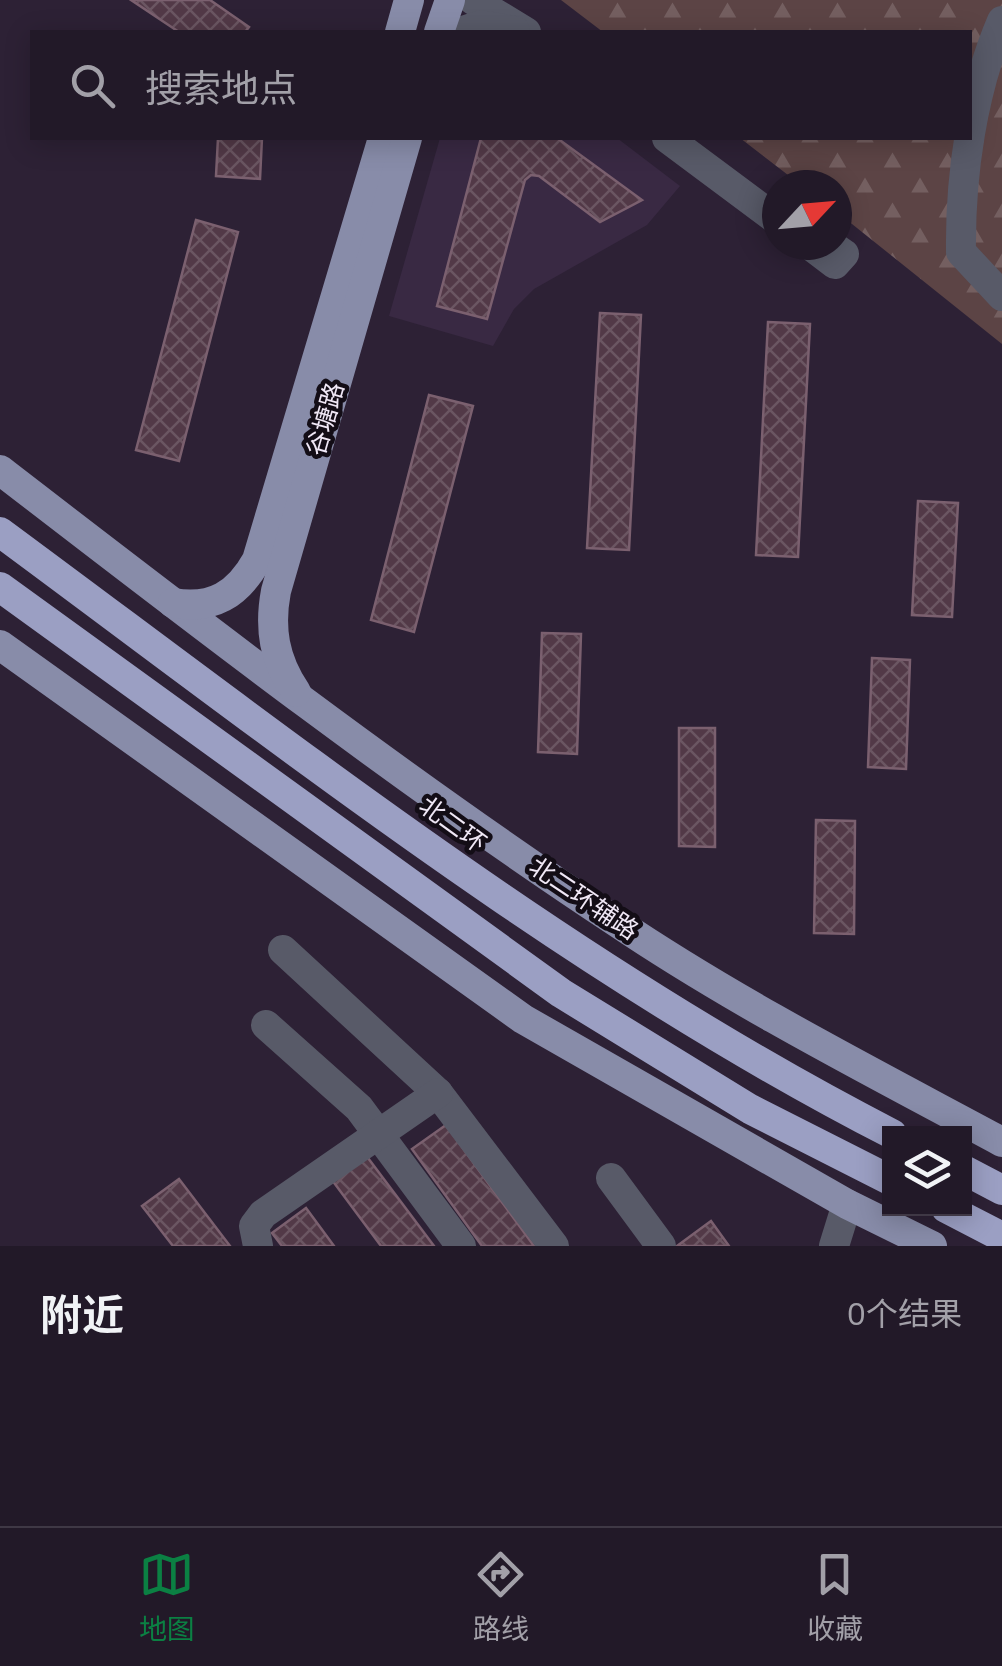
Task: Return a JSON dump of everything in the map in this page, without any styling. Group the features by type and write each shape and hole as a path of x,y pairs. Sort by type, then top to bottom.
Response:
{"highway":[{"name":"北二环","path":"0,532 579,952 771,1071 882,1129"},
{"path":"0,587 561,993 750,1110 882,1176"},
{"path":"972,1174 1002,1190"},
{"path":"961,1216 1002,1237"}],"main road":[{"path":"397,30 409,0"},
{"path":"440,30 450,0"},
{"name":"谷塘路","path":"173,603 190,606 222,599 240,588 257,560 382,140"},
{"name":"谷塘路","path":"301,698 278,658 271,616 406,140"},
{"name":"北二环辅路","path":"0,470 301,698 616,922 832,1051 1002,1142"},
{"path":"0,644 523,1019 847,1204 932,1246"}],"street":[{"path":"394,0 396,30"},
{"path":"473,0 530,30"},
{"path":"496,0 532,30"},
{"path":"514,0 533,30"},
{"path":"972,135 984,62 1002,21"},
{"path":"466,30 481,25 519,30"},
{"path":"670,140 762,209"},
{"path":"691,140 762,193"},
{"path":"971,140 960,208 960,252 1002,296"},
{"path":"283,950 438,1093 554,1246"},
{"path":"266,1025 360,1108 460,1246"},
{"path":"258,1246 254,1226 263,1214 438,1093"},
{"path":"611,1178 661,1246"},
{"path":"834,1246 847,1204"}],"shaded area":[{"path":"439,140 620,140 680,186 647,225 534,289 514,309 493,346 389,316"}],"green space":[{"path":"561,0 1002,0 1002,344 852,224 852,170 782,170 743,140 972,140 972,30 600,30"}],"building":[{"path":"131,0 210,0 249,27 247,30 176,30"},
{"path":"218,140 262,140 260,179 216,176"},
{"path":"480,140 560,140 642,200 600,222 539,176 531,175 525,180 487,319 437,306"},
{"path":"196,220 238,232 179,461 136,450"},
{"path":"600,313 641,315 629,550 587,548"},
{"path":"768,322 810,324 798,557 756,555"},
{"path":"429,395 473,406 414,632 371,620"},
{"path":"918,501 958,503 952,617 912,615"},
{"path":"542,633 581,634 577,754 538,752"},
{"path":"872,658 910,660 906,769 868,767"},
{"path":"679,728 715,728 715,847 679,846"},
{"path":"816,820 855,821 854,934 814,933"},
{"path":"446,1125 534,1246 482,1246 412,1149"},
{"path":"365,1154 434,1246 381,1246 332,1180"},
{"path":"179,1179 230,1246 173,1246 142,1206"},
{"path":"306,1208 334,1246 282,1246 272,1233"},
{"path":"711,1221 729,1246 677,1246"}]}
